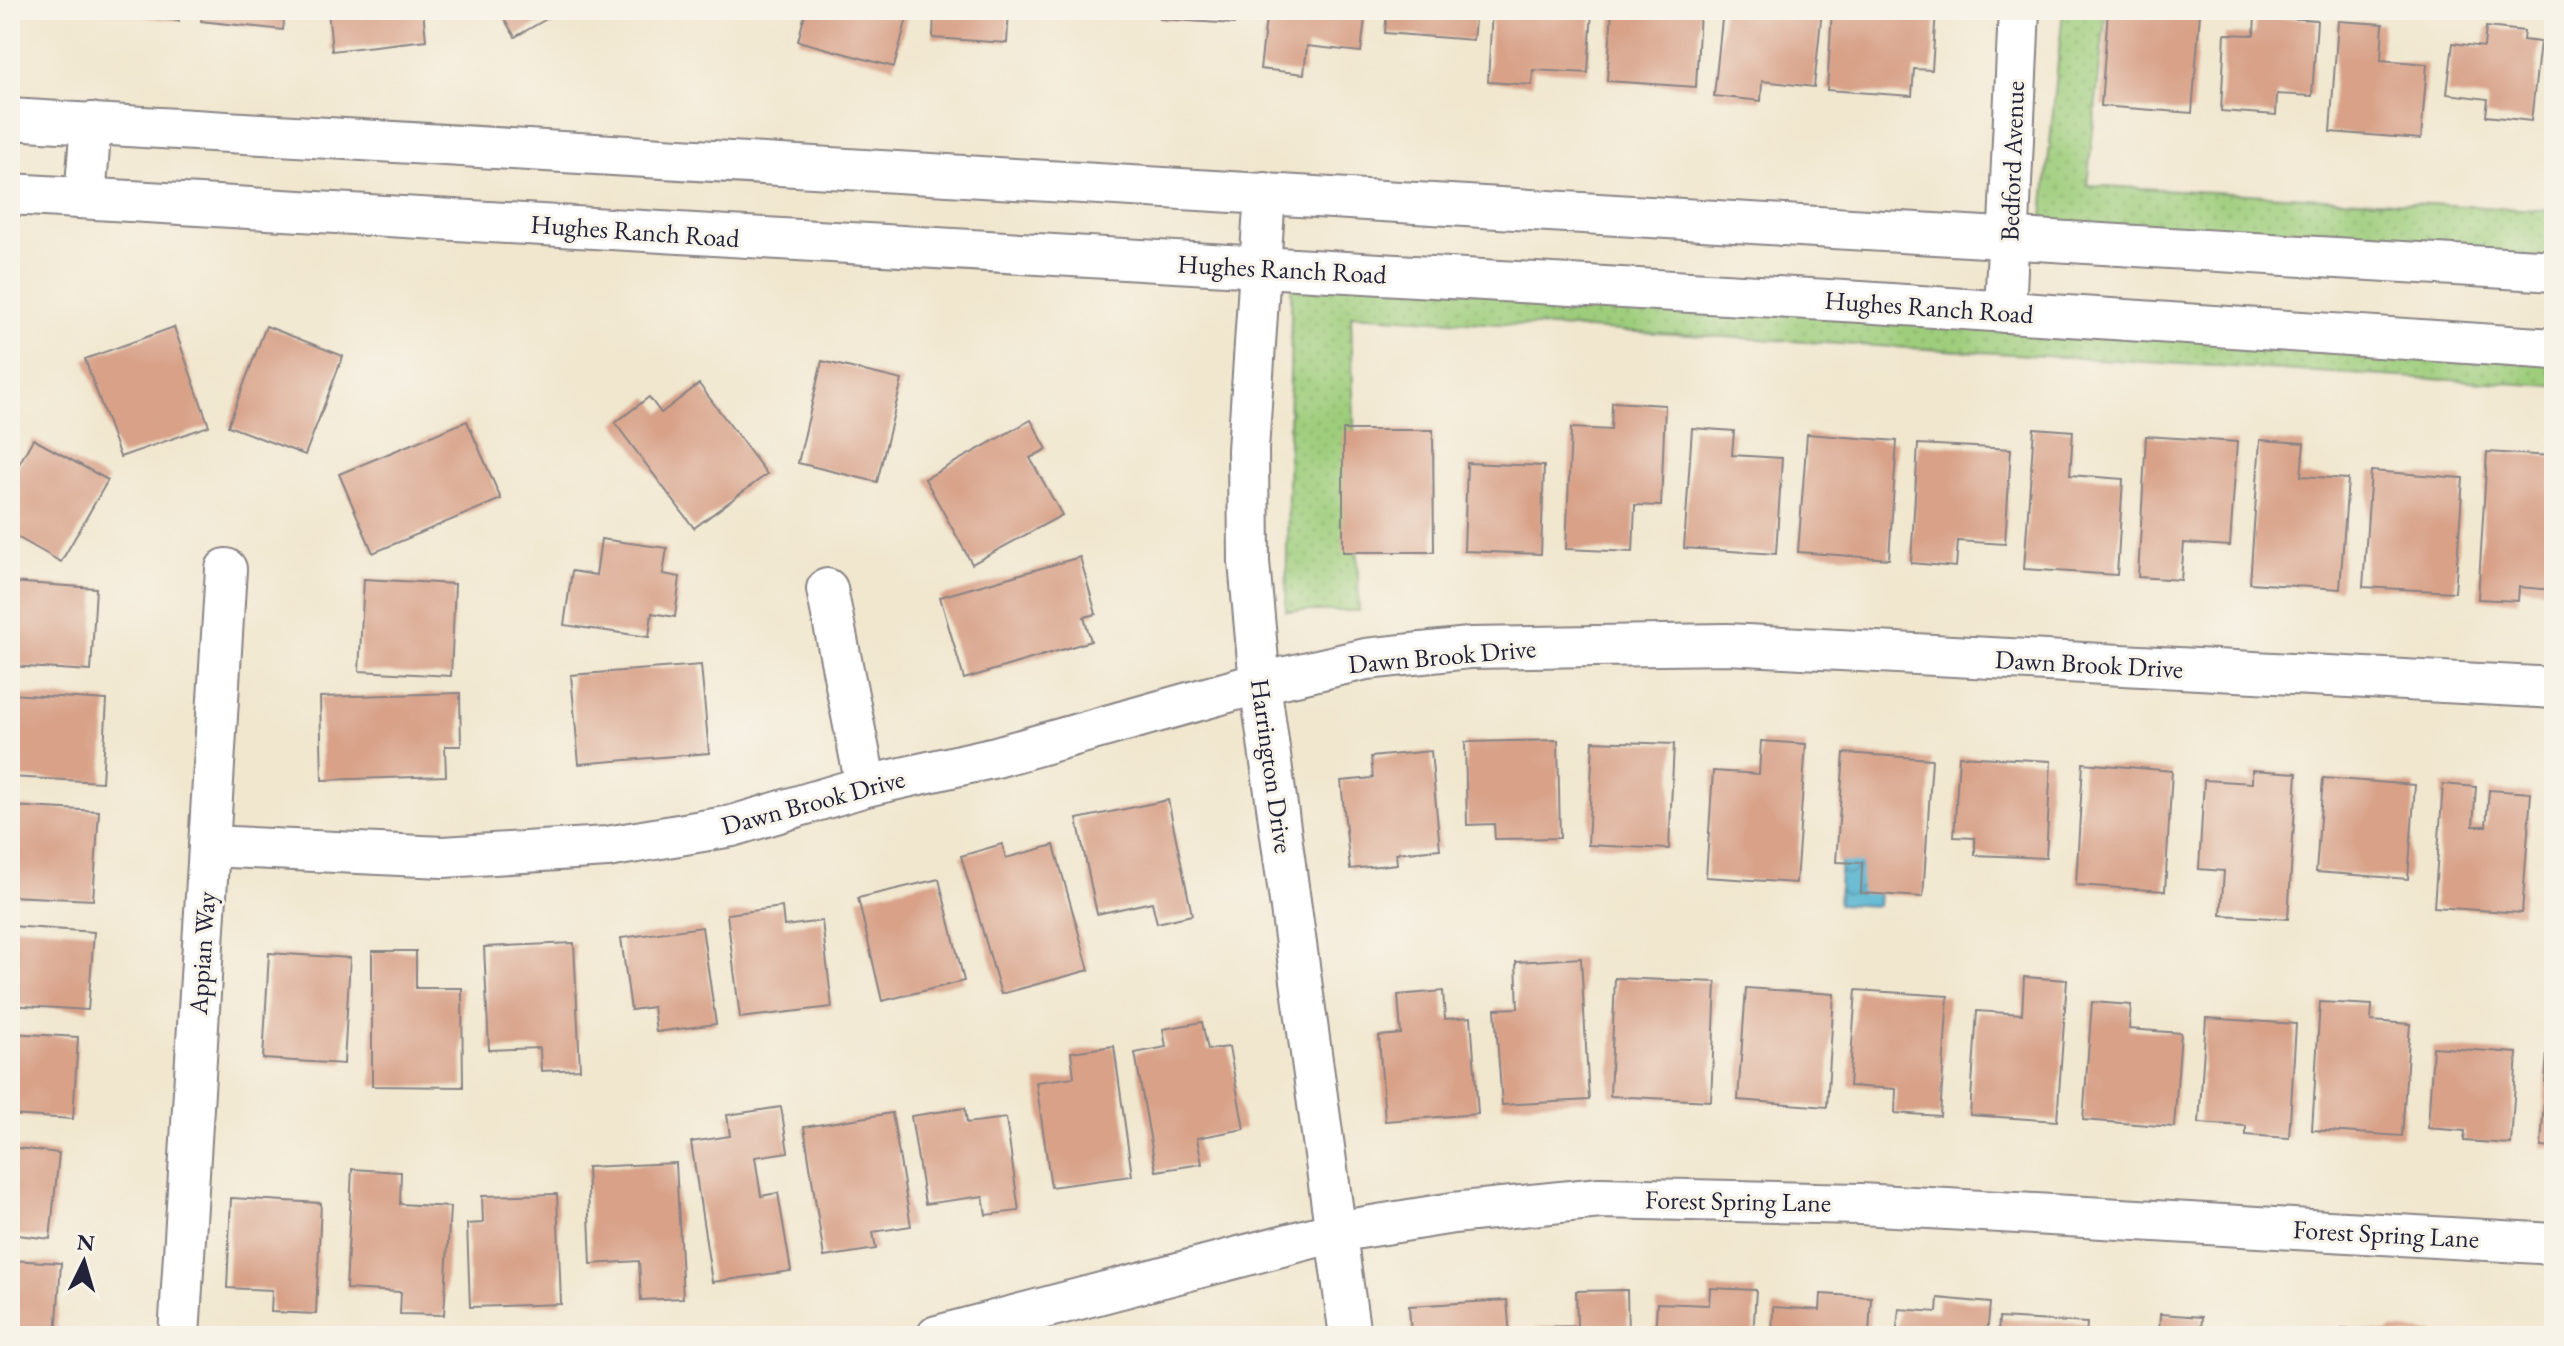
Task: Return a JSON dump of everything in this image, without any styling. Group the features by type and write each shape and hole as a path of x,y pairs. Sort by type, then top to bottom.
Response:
{"street":[{"name":"Bedford Avenue","path":"2005,312 2019,10"},
{"path":"10,119 2554,271"},
{"path":"85,198 91,123"},
{"name":"Harrington Drive","path":"1265,193 1248,450 1249,562 1260,683 1350,1336"},
{"name":"Hughes Ranch Road","path":"10,194 2005,312 2554,349"},
{"name":"Appian Way","path":"179,1336 226,569"},
{"path":"827,589 866,786"},
{"name":"Dawn Brook Drive","path":"209,846 443,857 607,847 732,826 866,786 996,757 1260,683 1366,659 1469,648 1727,644 2554,688"},
{"name":"Forest Spring Lane","path":"937,1336 1335,1232 1453,1213 1600,1198 1732,1199 2554,1244"}],"green space":[{"path":"2063,10 2106,10 2087,185 2554,211 2554,271 2041,236"},
{"path":"1292,259 2554,335 2554,386 1351,315 1359,611 1286,611"}],"water":[{"path":"1841,855 1881,858 1878,906 1838,904"}],"building":[{"path":"88,10 180,10 179,21"},
{"path":"203,10 285,10 283,30 201,21"},
{"path":"328,10 423,10 426,40 332,51"},
{"path":"499,10 562,10 515,37"},
{"path":"806,10 909,10 894,67 798,41"},
{"path":"934,10 1009,10 1007,43 933,38"},
{"path":"1160,10 1235,10 1234,24 1160,19"},
{"path":"1267,10 1366,10 1361,52 1307,46 1304,74 1260,69"},
{"path":"1387,10 1476,10 1473,40 1385,33"},
{"path":"1492,10 1592,10 1588,73 1533,70 1532,85 1488,82"},
{"path":"1612,10 1700,10 1696,87 1607,81"},
{"path":"1723,10 1822,10 1814,87 1762,81 1761,101 1714,96"},
{"path":"1832,10 1936,10 1932,70 1914,69 1912,96 1827,90"},
{"path":"2108,10 2200,13 2192,113 2101,106"},
{"path":"2255,16 2317,20 2312,96 2277,94 2276,115 2221,111 2225,34 2254,35"},
{"path":"2338,21 2383,24 2381,60 2427,64 2421,139 2330,132"},
{"path":"2486,27 2524,31 2523,40 2540,42 2531,121 2486,116 2488,99 2447,94 2453,43 2484,47"},
{"path":"266,326 343,356 305,455 228,426"},
{"path":"174,327 209,426 120,457 85,359"},
{"path":"822,361 902,380 877,482 798,463"},
{"path":"699,384 767,474 694,528 615,423 649,397 661,413"},
{"path":"1612,402 1665,405 1661,506 1635,505 1633,552 1566,549 1571,428 1611,430"},
{"path":"1031,420 1047,449 1030,458 1062,515 972,564 925,479"},
{"path":"467,421 501,499 373,553 339,474"},
{"path":"1692,428 1734,431 1732,455 1782,458 1776,554 1684,548"},
{"path":"2034,428 2073,431 2070,475 2123,479 2117,575 2024,569"},
{"path":"1343,430 1433,430 1434,552 1343,552"},
{"path":"1807,434 1897,441 1889,559 1798,552"},
{"path":"2146,436 2237,442 2230,546 2184,543 2181,580 2138,577"},
{"path":"33,439 108,480 61,562 10,533 10,480"},
{"path":"2260,440 2304,443 2301,476 2348,479 2340,589 2250,583"},
{"path":"1918,444 2011,449 2005,544 1958,541 1956,567 1911,563"},
{"path":"2487,452 2553,456 2550,501 2554,501 2554,590 2519,587 2518,601 2478,599"},
{"path":"1467,463 1544,466 1541,554 1464,551"},
{"path":"2371,471 2463,478 2455,592 2363,587"},
{"path":"601,539 667,548 663,574 680,577 675,617 652,613 649,637 564,625 572,571 596,575"},
{"path":"1080,557 1096,614 1084,617 1091,641 964,679 940,597"},
{"path":"364,579 455,584 451,676 359,671"},
{"path":"10,582 96,588 91,671 10,666"},
{"path":"701,665 709,753 579,764 571,675"},
{"path":"460,693 461,746 445,746 446,776 322,780 320,697"},
{"path":"10,694 107,700 102,782 10,777"},
{"path":"1558,740 1560,838 1495,839 1494,824 1467,825 1465,742"},
{"path":"1593,741 1674,744 1669,849 1588,845"},
{"path":"1761,741 1806,744 1796,883 1706,877 1713,771 1759,774"},
{"path":"1431,751 1440,849 1396,853 1397,864 1350,869 1341,781 1373,778 1371,757"},
{"path":"1844,753 1932,759 1923,897 1861,893 1862,863 1836,862"},
{"path":"1959,756 2051,761 2046,858 1975,855 1975,838 1954,837"},
{"path":"2083,763 2172,771 2165,891 2076,885"},
{"path":"2252,770 2297,773 2288,919 2221,915 2224,871 2199,869 2204,780 2252,783"},
{"path":"2323,778 2415,785 2408,879 2316,872"},
{"path":"2443,784 2476,787 2473,826 2486,826 2489,790 2531,793 2522,913 2434,907"},
{"path":"1168,800 1192,915 1157,923 1152,902 1097,914 1077,819"},
{"path":"10,806 99,811 93,900 10,896"},
{"path":"1002,844 1006,858 1054,845 1089,970 1001,994 961,856"},
{"path":"939,879 964,981 882,1001 858,898"},
{"path":"782,907 784,926 822,921 832,1007 740,1018 727,914"},
{"path":"10,926 94,932 88,1010 10,1005"},
{"path":"702,927 716,1024 656,1032 653,1007 631,1010 621,938"},
{"path":"574,943 580,1069 541,1071 540,1048 489,1050 484,947"},
{"path":"372,951 416,951 416,988 462,988 463,1087 372,1086"},
{"path":"269,953 350,958 344,1064 263,1059"},
{"path":"1581,958 1589,1100 1502,1105 1495,1009 1518,1008 1516,962"},
{"path":"2024,977 2067,980 2057,1121 1970,1115 1977,1011 2022,1014"},
{"path":"1615,978 1716,982 1711,1101 1610,1096"},
{"path":"1746,988 1834,994 1827,1107 1738,1100"},
{"path":"1856,990 1948,996 1940,1116 1895,1113 1896,1089 1849,1086"},
{"path":"1443,991 1445,1019 1471,1017 1478,1114 1385,1121 1379,1036 1401,1034 1398,995"},
{"path":"2092,1002 2131,1005 2129,1029 2181,1033 2174,1127 2083,1120"},
{"path":"2320,1002 2372,1005 2371,1021 2410,1024 2402,1136 2312,1130"},
{"path":"2206,1018 2296,1024 2289,1138 2246,1135 2246,1126 2199,1123"},
{"path":"1202,1022 1208,1050 1229,1047 1244,1129 1197,1138 1202,1164 1156,1171 1135,1053 1166,1047 1163,1029"},
{"path":"10,1033 78,1037 73,1119 10,1115"},
{"path":"1114,1046 1132,1176 1051,1187 1036,1082 1074,1077 1071,1052"},
{"path":"2433,1047 2517,1053 2511,1144 2464,1141 2465,1131 2428,1128"},
{"path":"2547,1052 2554,1053 2554,1148 2541,1147"},
{"path":"781,1107 788,1152 755,1157 761,1196 778,1193 791,1271 712,1282 691,1142 730,1136 727,1115"},
{"path":"965,1108 967,1123 1006,1118 1019,1211 986,1215 983,1196 925,1204 911,1116"},
{"path":"892,1113 911,1226 873,1232 876,1249 824,1257 804,1127"},
{"path":"10,1147 59,1153 50,1239 10,1234"},
{"path":"676,1163 683,1298 641,1300 639,1261 591,1264 587,1167"},
{"path":"352,1169 401,1172 400,1204 450,1207 444,1315 400,1314 401,1292 346,1289"},
{"path":"557,1194 561,1304 470,1307 467,1224 483,1223 482,1196"},
{"path":"231,1198 321,1203 316,1314 271,1312 272,1290 227,1288"},
{"path":"10,1260 61,1263 56,1336 10,1336"},
{"path":"1710,1288 1756,1290 1753,1336 1655,1336 1657,1303 1709,1305"},
{"path":"1627,1290 1628,1336 1536,1336 1536,1327 1577,1326 1576,1291"},
{"path":"1821,1294 1871,1297 1869,1336 1772,1336 1773,1307 1820,1310"},
{"path":"1938,1298 1990,1303 1987,1336 1896,1336 1899,1309 1937,1312"},
{"path":"1507,1300 1510,1336 1411,1336 1409,1306"},
{"path":"2160,1314 2202,1317 2201,1336 2159,1336"},
{"path":"1999,1318 2087,1323 2086,1336 1998,1336"},
{"path":"2341,1329 2433,1332 2433,1336 2341,1336"},
{"path":"2227,1331 2267,1334 2267,1336 2227,1336"}]}
